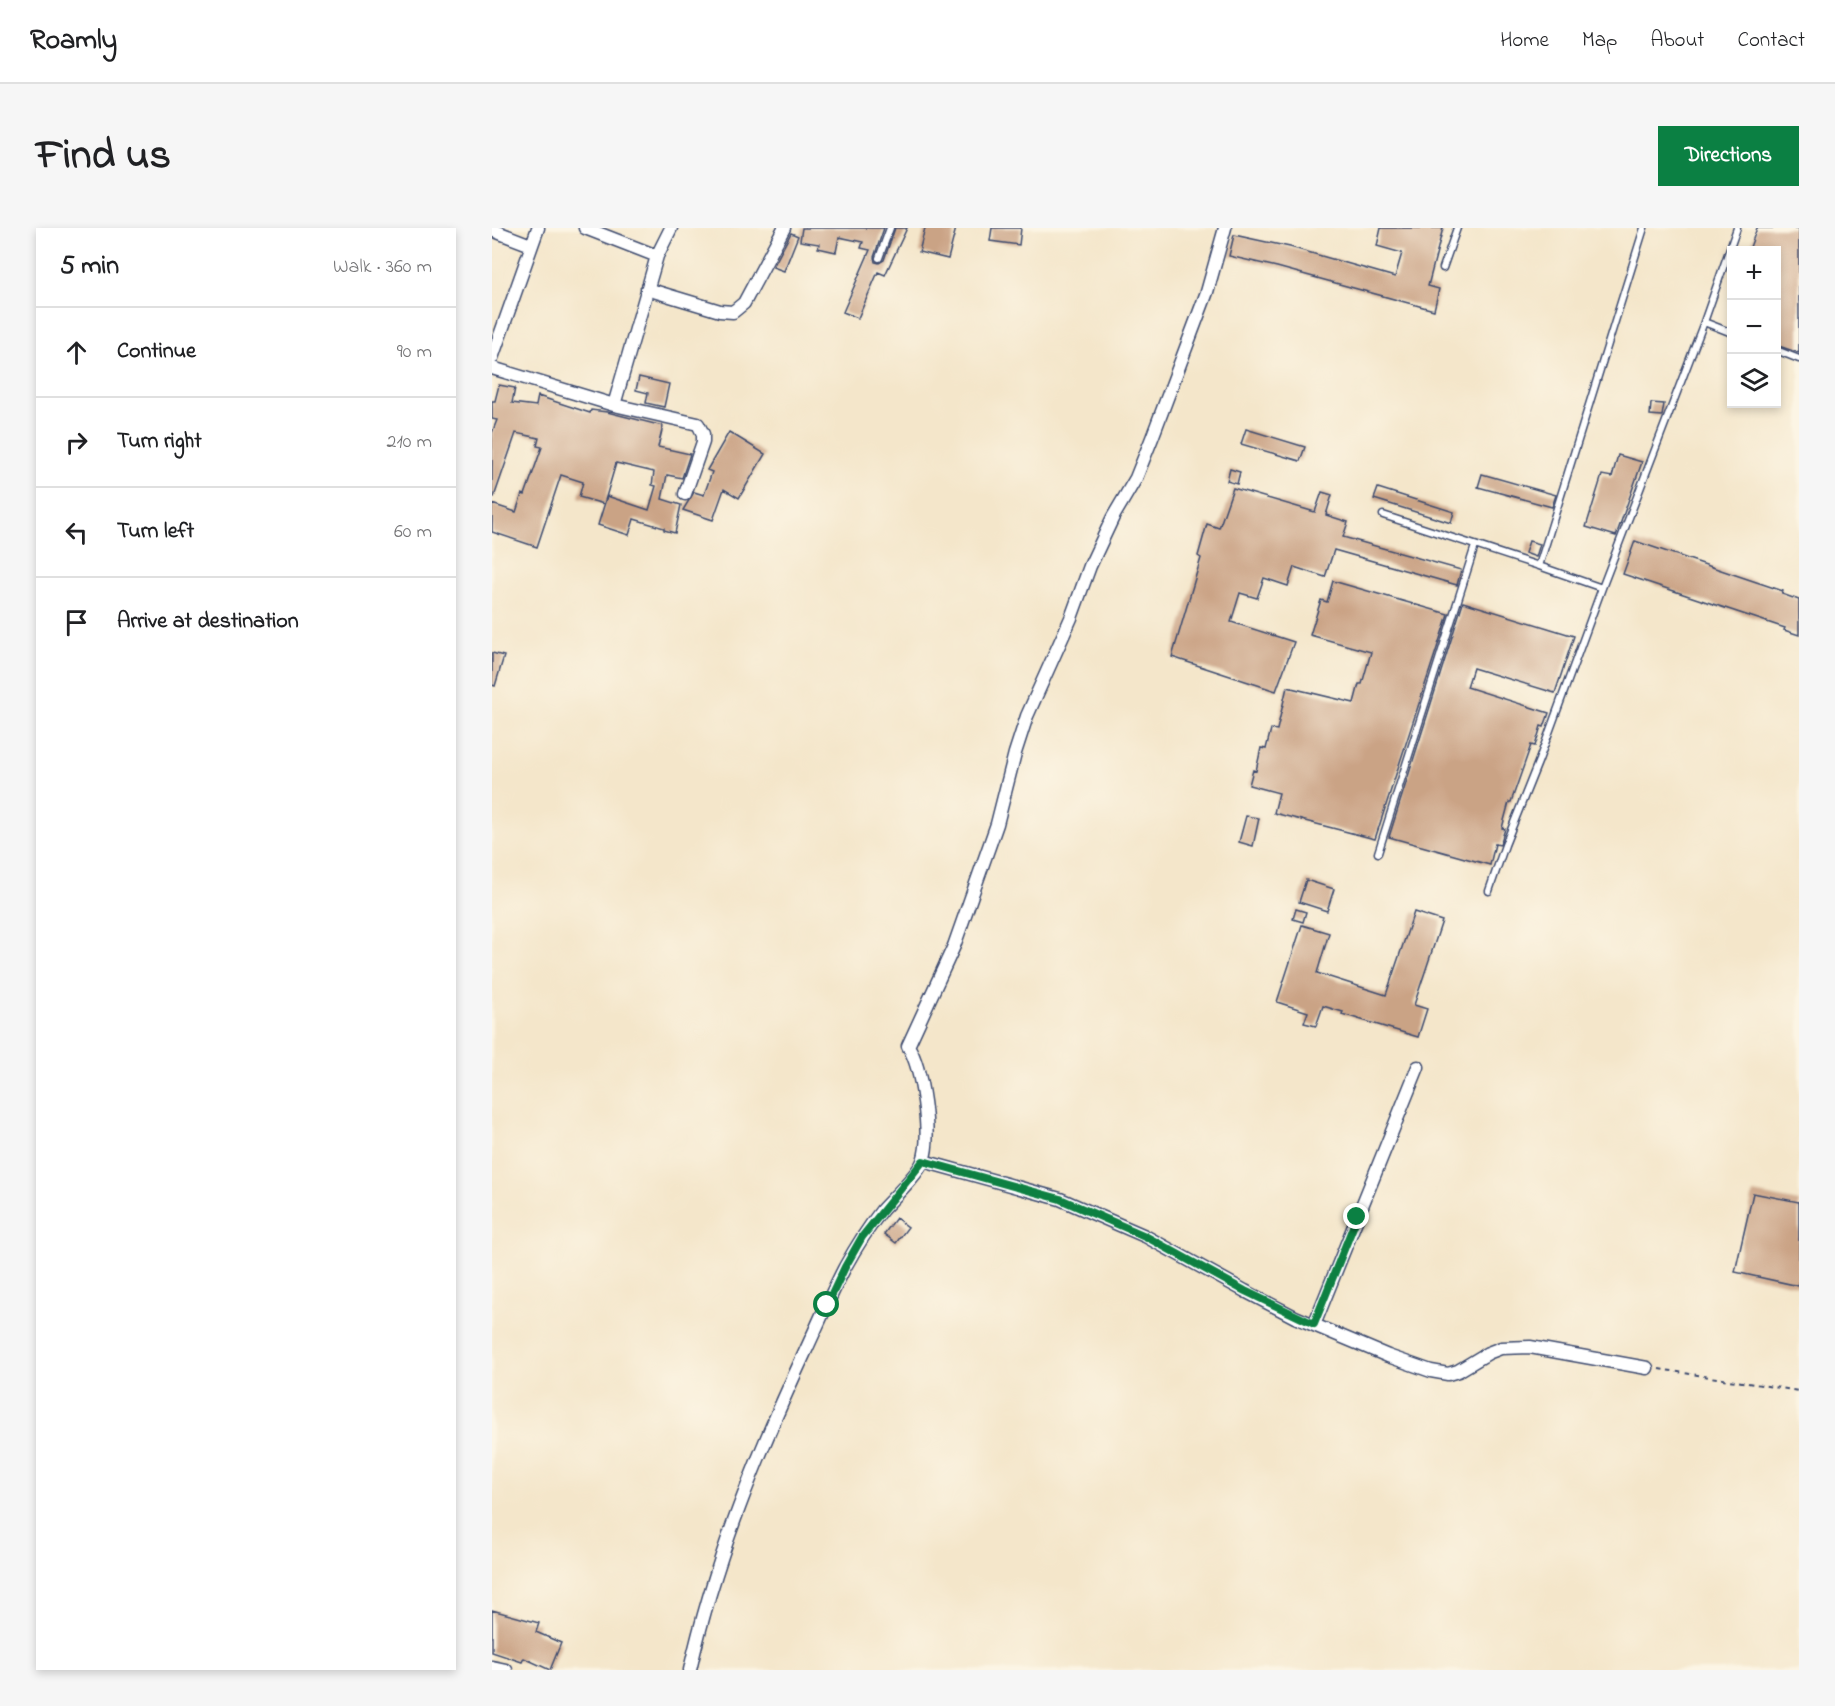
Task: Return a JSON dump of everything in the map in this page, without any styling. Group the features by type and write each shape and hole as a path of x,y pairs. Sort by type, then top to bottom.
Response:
{"street":[{"path":"492,358 538,228"},
{"path":"585,228 657,256"},
{"path":"614,405 657,256 670,228"},
{"path":"647,289 720,311 733,312 744,303 784,228"},
{"path":"690,1670 709,1593 732,1525 782,1401 845,1267 862,1237 923,1161 926,1132 920,1078 915,1056 908,1046 954,946 1004,802 1015,753 1027,716 1071,618 1090,566 1113,517 1136,477 1152,438 1207,292 1225,228"},
{"path":"492,230 531,245"},
{"path":"492,368 614,405 698,424 703,434 703,442 685,494"},
{"path":"1314,1324 1418,1067"},
{"path":"923,1161 1060,1199 1145,1236 1245,1291 1314,1324 1388,1356 1440,1373 1458,1371 1488,1353 1513,1346 1647,1368"},
{"path":"492,1667 506,1670"}],"lane":[{"path":"879,258 890,228"},
{"path":"1443,268 1457,228"},
{"path":"1539,566 1644,228"},
{"path":"1489,891 1704,322 1737,228"},
{"path":"1704,322 1727,331"},
{"path":"1781,352 1799,359"},
{"path":"1383,515 1602,588"},
{"path":"1378,853 1475,546"}],"path":[{"path":"1647,1368 1799,1391"}],"building":[{"path":"802,228 884,228 874,257 875,262 879,263 884,260 895,228 907,228 885,275 878,272 858,318 843,312 870,250 861,248 863,242 839,237 836,252 818,248 819,244 800,241"},
{"path":"925,228 956,228 948,259 919,252"},
{"path":"992,228 1021,228 1019,245 990,241"},
{"path":"1381,228 1443,228 1428,286 1439,289 1434,310 1229,256 1234,235 1290,247 1395,277 1402,253 1377,246"},
{"path":"1757,228 1799,228 1799,353 1781,347 1781,246 1750,246"},
{"path":"791,233 798,236 784,271 773,267"},
{"path":"639,377 669,384 664,407 646,403 648,393 636,390"},
{"path":"499,385 515,388 512,403 536,406 538,396 590,413 591,410 607,412 663,426 658,447 690,454 682,478 667,475 662,499 681,505 675,533 634,519 629,535 598,525 607,496 649,510 656,486 652,485 654,472 616,463 604,504 579,497 583,482 561,475 537,547 492,532 492,504 516,512 522,494 525,495 542,447 537,446 539,438 516,433 494,497 492,497 492,433 497,420 492,419 492,401 495,401"},
{"path":"1651,403 1664,404 1662,416 1650,415"},
{"path":"1246,429 1305,447 1300,461 1241,444"},
{"path":"729,432 765,454 739,498 724,489 713,520 683,510 694,492 704,495 712,472 707,470"},
{"path":"1618,455 1642,462 1616,536 1586,527 1602,475 1612,477"},
{"path":"1230,469 1240,472 1237,484 1227,481"},
{"path":"1482,474 1556,495 1552,507 1478,487"},
{"path":"1233,488 1315,512 1322,492 1332,495 1326,515 1348,522 1343,537 1461,570 1457,585 1334,550 1325,577 1294,567 1288,586 1264,578 1257,598 1240,593 1231,622 1294,642 1276,691 1172,657 1201,558 1198,556 1207,524 1219,528"},
{"path":"1378,488 1454,512 1451,523 1374,499"},
{"path":"1529,541 1540,544 1536,557 1525,553"},
{"path":"1635,541 1783,591 1782,594 1799,600 1799,635 1784,630 1785,628 1623,574"},
{"path":"1333,581 1448,614 1375,839 1274,813 1279,793 1249,785 1253,770 1256,771 1261,748 1266,749 1271,729 1277,730 1287,687 1354,703 1359,684 1362,684 1371,652 1310,635 1321,600 1327,602"},
{"path":"1463,602 1574,636 1555,693 1473,668 1467,687 1549,713 1544,727 1541,726 1535,746 1531,745 1511,802 1509,802 1500,845 1495,844 1490,865 1389,837"},
{"path":"492,653 504,656 495,686 492,685"},
{"path":"1246,816 1259,818 1253,846 1239,842"},
{"path":"1306,880 1334,889 1327,911 1299,902"},
{"path":"1296,909 1306,912 1303,922 1293,919"},
{"path":"1414,912 1442,921 1414,1005 1427,1009 1418,1037 1323,1006 1316,1026 1304,1023 1308,1012 1277,1002 1302,925 1329,933 1317,973 1386,995"},
{"path":"1753,1193 1799,1202 1799,1286 1735,1272"},
{"path":"896,1218 908,1227 896,1243 884,1234"},
{"path":"492,1610 539,1623 536,1632 561,1643 550,1670 524,1658 522,1662 492,1652"}],"route":[{"path":"827,1305 862,1237 923,1161 1060,1199 1145,1236 1245,1291 1295,1317 1314,1324 1357,1217"}]}
